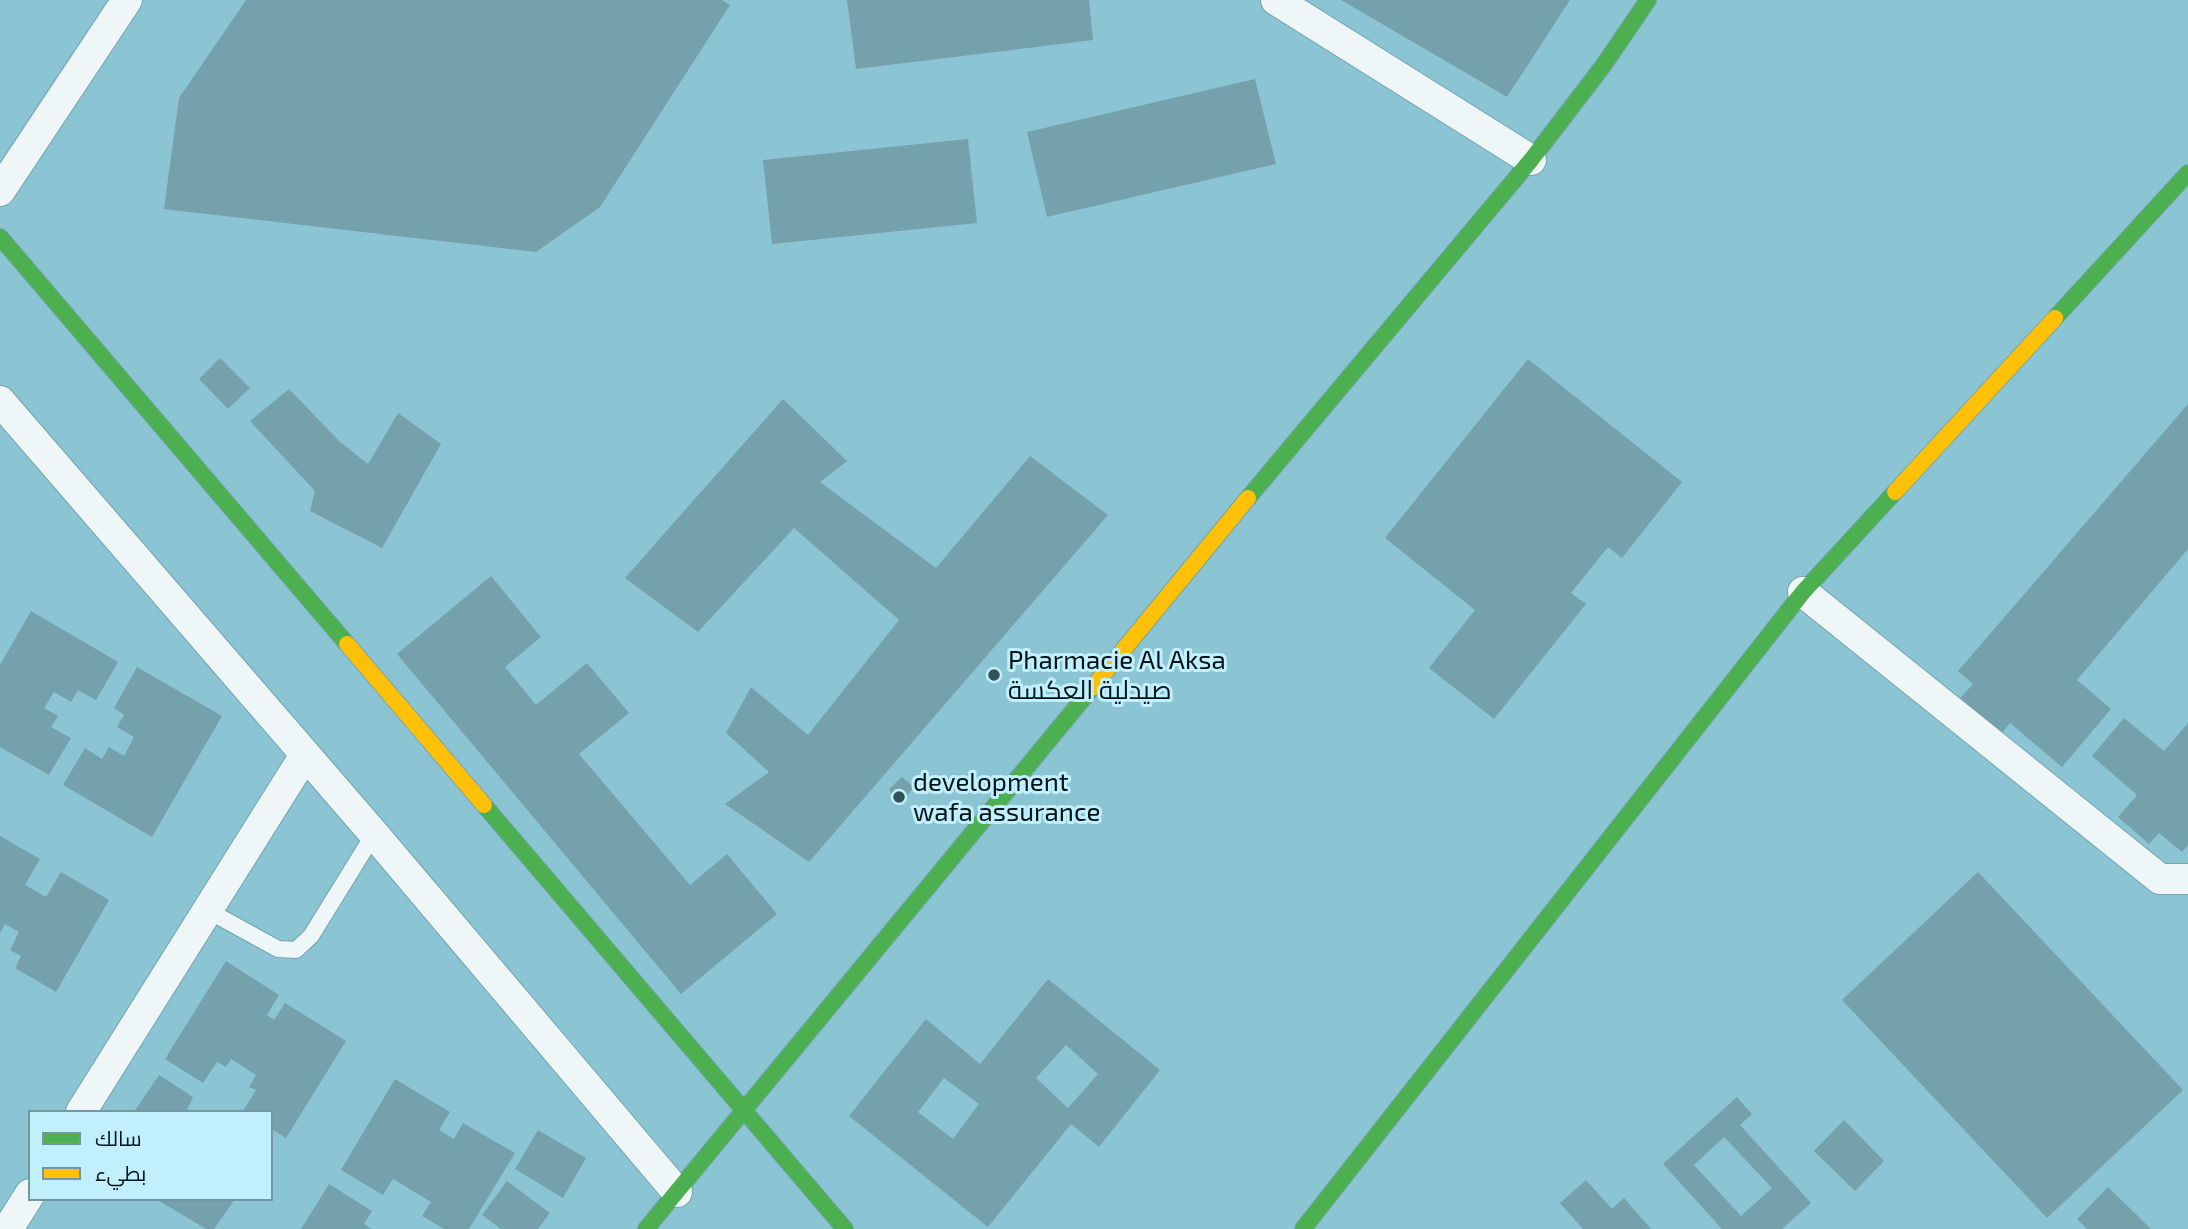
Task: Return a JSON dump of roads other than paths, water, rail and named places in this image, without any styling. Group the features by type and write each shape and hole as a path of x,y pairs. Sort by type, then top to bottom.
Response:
{"street":[{"path":"0,191 127,0"},
{"path":"1276,0 1531,160"},
{"path":"646,1229 1341,386 1531,160 1603,66 1648,0"},
{"path":"1303,1229 1803,592 2188,175"},
{"path":"0,237 845,1229"},
{"path":"0,401 374,834 677,1192"},
{"path":"1803,592 2160,879 2188,879"},
{"path":"82,1110 305,755"},
{"path":"8,1229 28,1197"}],"lane":[{"path":"207,910 278,949 296,950 311,936 374,834"}],"place":[{"name":"Pharmacie Al Aksa صيدلية العكسة","path":"994,675"},
{"name":"development wafa assurance","path":"899,797"}]}
